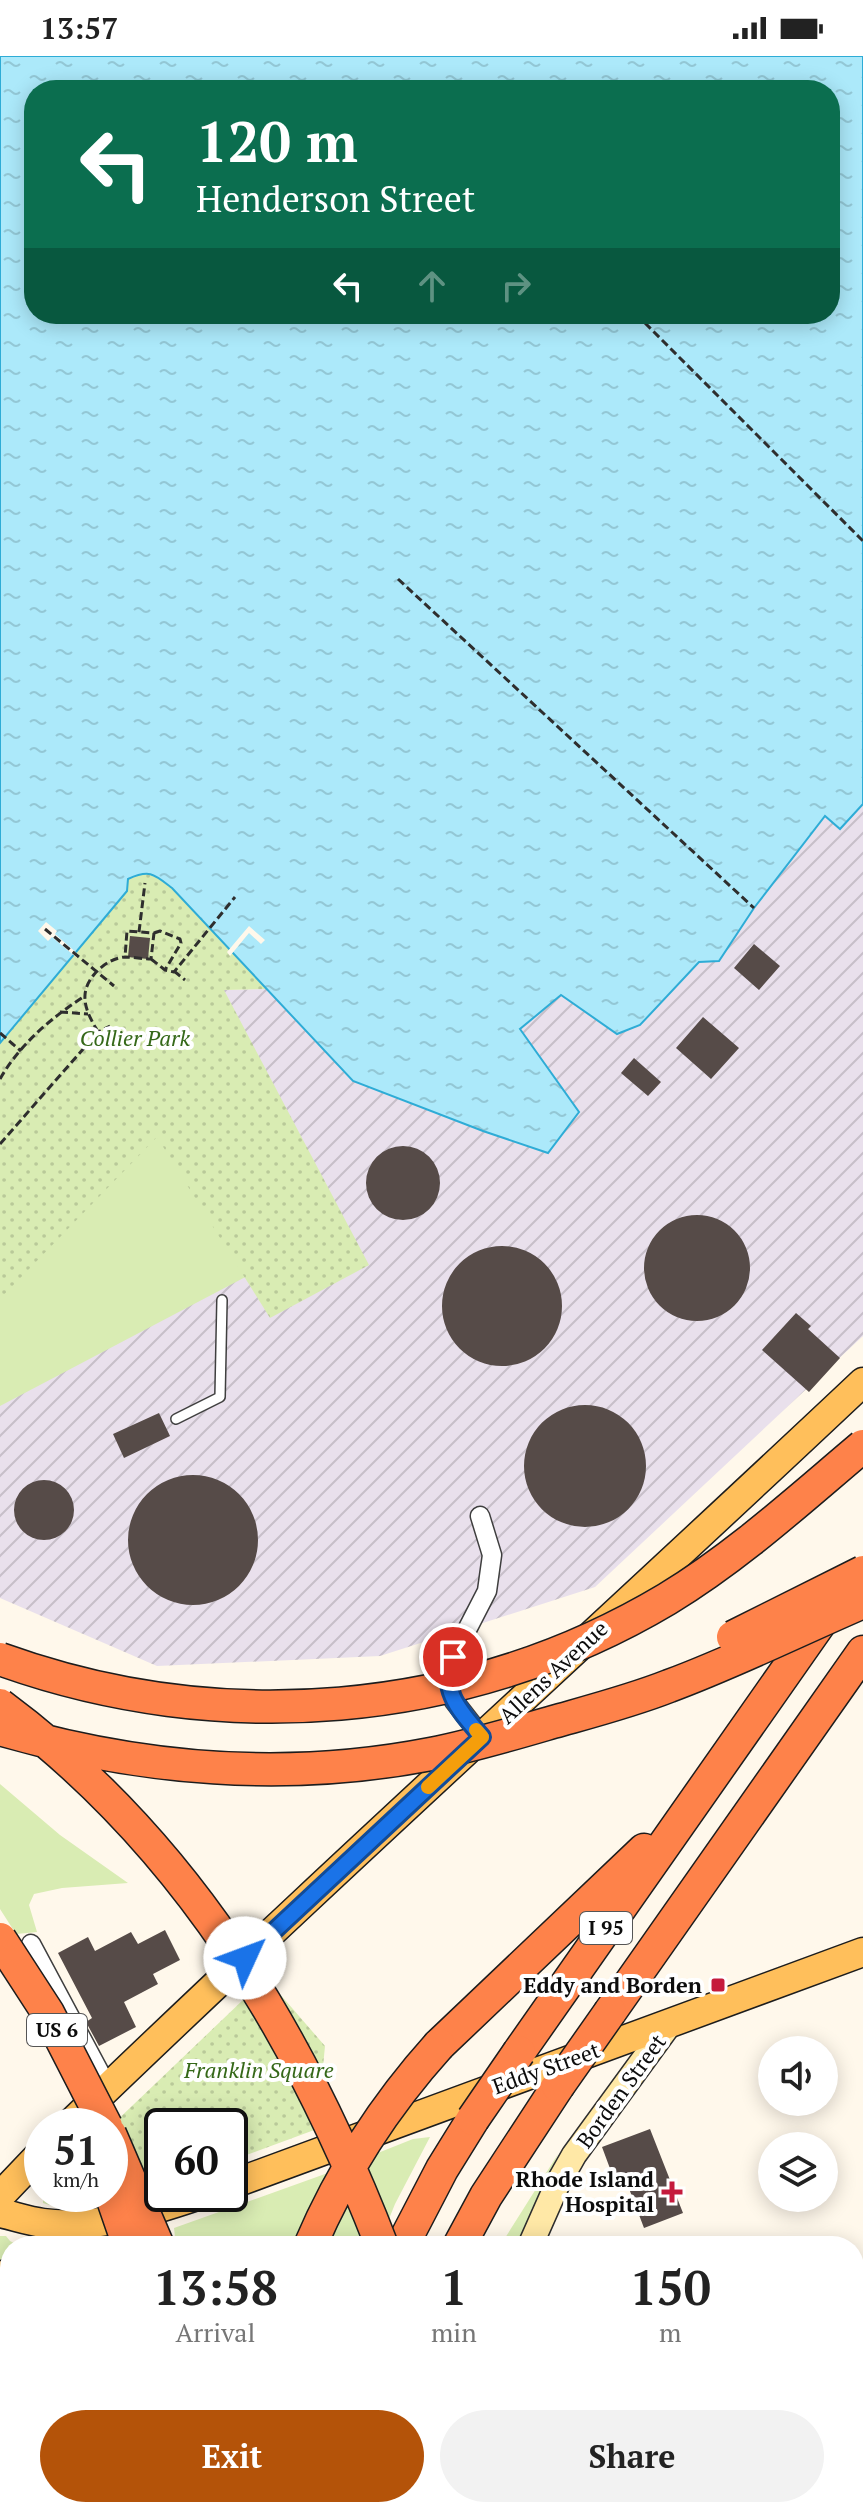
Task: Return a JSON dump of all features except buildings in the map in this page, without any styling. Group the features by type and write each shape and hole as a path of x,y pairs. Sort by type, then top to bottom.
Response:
{"highway":[{"path":"0,1659 44,1674 121,1693 234,1707 342,1704 460,1685 581,1643 667,1599 747,1543 863,1446"},
{"name":"I 95","path":"407,2236 442,2169 473,2119 863,1562"},
{"path":"553,1722 628,1689 863,1572"},
{"path":"0,1729 81,1750 147,1762 209,1767 334,1767 428,1755 491,1741 673,1685 863,1602"},
{"name":"I 95","path":"464,2236 492,2186 558,2086 863,1652"},
{"path":"0,1705 69,1761 116,1805 160,1853 213,1922 255,1984 303,2068 378,2236"},
{"path":"315,2236 360,2148 393,2100 439,2045 693,1804"},
{"name":"US 6","path":"15,1942 97,2108"},
{"path":"0,1953 44,2036 77,2108"},
{"path":"128,2176 154,2236"},
{"path":"117,2212 126,2236"}],"main road":[{"name":"Allens Avenue","path":"87,2108 863,1382"},
{"name":"Eddy Street","path":"248,2178 863,1952"},
{"path":"0,2196 24,2171"},
{"path":"0,2213 41,2223 76,2224 144,2212"},
{"path":"100,2236 149,2212"}],"street":[{"path":"480,1516 492,1555 487,1591 453,1657 448,1683 454,1701 482,1737"},
{"path":"15,1942 108,2088"},
{"name":"Borden Street","path":"534,2236 552,2193 574,2155 671,2022"}],"lane":[{"path":"176,1419 220,1397 222,1300"}],"path":[{"path":"646,324 863,541"},
{"path":"398,579 754,908"},
{"path":"139,932 145,883"},
{"path":"174,971 235,897"},
{"path":"45,929 114,986"},
{"path":"125,957 127,931 160,931 180,939 181,943 165,970"},
{"path":"151,959 154,933"},
{"path":"98,1032 88,1014 85,996 97,971 113,959 151,959 185,980"},
{"path":"0,1079 21,1051 60,1012 85,996"},
{"path":"60,1012 88,1014"},
{"path":"0,1144 98,1032 110,1026"},
{"path":"0,1033 21,1051"}],"shaded area":[{"path":"863,804 863,1336 595,1587 380,1656 157,1666 0,1598 0,1299 224,990 267,989 353,1081 548,1153 579,1112 520,1030 561,995 617,1033 640,1025 699,962 719,961 754,908 826,816 840,828"}],"green space":[{"name":"Collier Park","path":"140,873 154,873 172,888 267,989 224,990 369,1265 270,1318 157,1137 0,1299 0,1043 127,891 128,879"},
{"path":"128,1071 253,1273 0,1406 0,1211"},
{"path":"0,1784 60,1835 128,1883 62,1888 34,1894 29,1905 37,1932 16,1934 0,1909"},
{"name":"Franklin Square","path":"266,1978 325,2046 317,2129 248,2154 248,2108 144,2108 144,2188 128,2193 128,2110"},
{"path":"430,2137 382,2236 175,2236 174,2228 219,2212 248,2212 248,2202 413,2139"},
{"path":"558,2154 525,2236 506,2236"}],"water":[{"path":"0,56 863,56 863,804 840,829 825,816 754,908 719,961 699,962 640,1025 617,1034 561,995 520,1029 579,1112 548,1153 353,1081 172,888 152,874 142,874 128,879 127,891 0,1043"}],"pier":[{"path":"46,922 79,955 77,958 52,937 48,941 38,931"},
{"path":"249,926 265,940 261,944 249,933 230,956 227,952"}],"slow traffic":[{"path":"428,1787 482,1737 476,1730"}],"place":[{"name":"Eddy and Borden","path":"718,1985"},
{"name":"Rhode Island Hospital","path":"672,2192"}],"route":[{"path":"245,1958 482,1737 460,1711 450,1692 448,1674 453,1657"}]}
